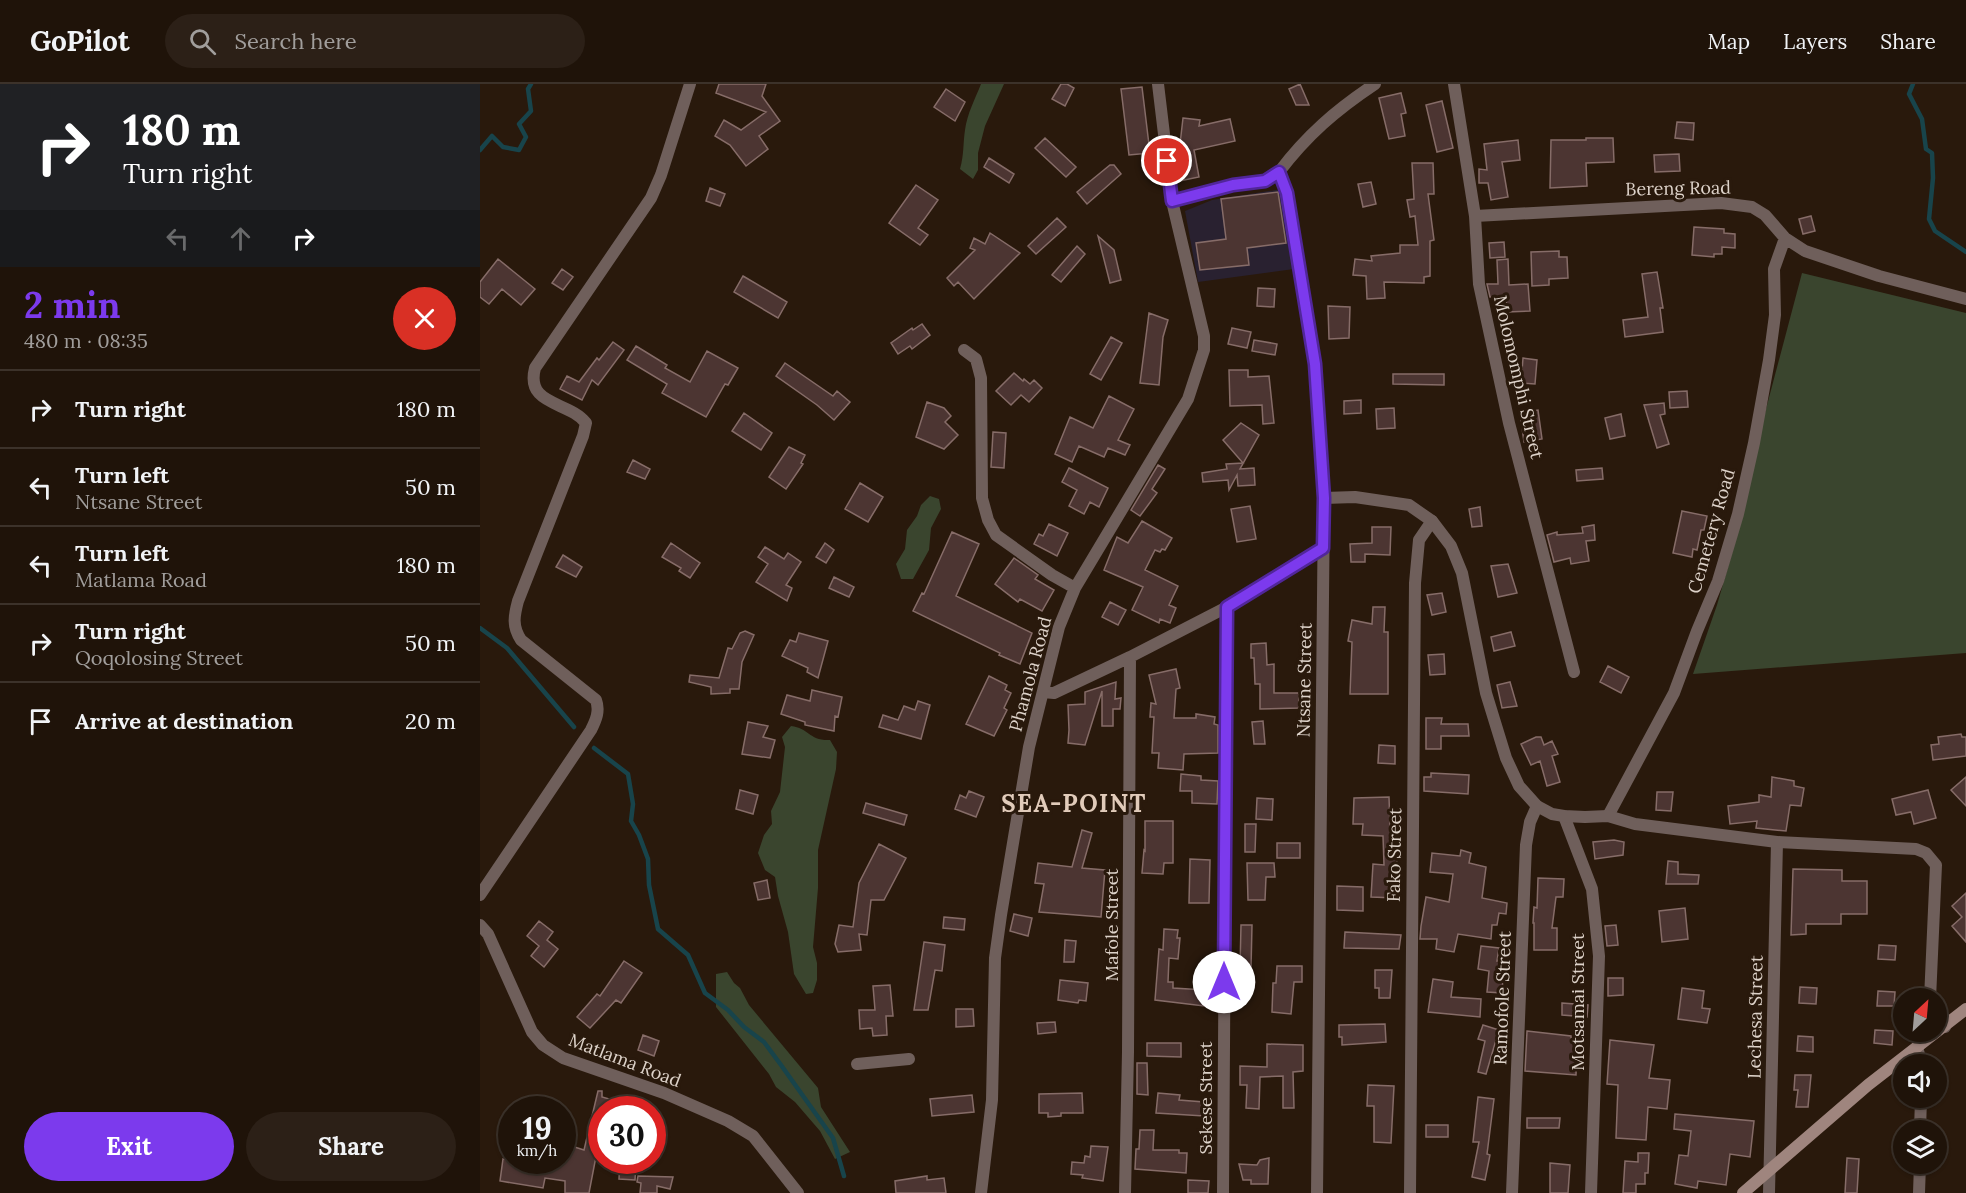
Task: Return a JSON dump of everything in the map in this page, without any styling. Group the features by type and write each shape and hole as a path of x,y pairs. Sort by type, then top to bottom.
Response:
{"main road":[{"path":"1947,1025 1966,1009"},
{"path":"1743,1193 1820,1125 1924,1042"}],"street":[{"path":"480,895 591,730 597,712 596,700 521,640 514,629 514,614 518,601 583,436 586,423 580,416 539,394 534,384 535,368 651,198 661,175 690,84"},
{"name":"Phamola Road","path":"981,1193 992,1100 995,958 1000,915 1029,747 1059,627 1075,588 1188,399 1204,350 1204,336 1172,201 1158,84"},
{"path":"1172,201 1233,185 1265,181 1279,172 1298,146 1316,129 1351,100 1375,84"},
{"name":"Molomomphi Street","path":"1454,84 1475,216 1479,284 1506,411 1574,672"},
{"name":"Ntsane Street","path":"1279,172 1287,193 1315,364 1324,498 1317,1193"},
{"name":"Bereng Road","path":"1475,216 1721,202 1752,207 1765,215 1785,238 1805,251 1848,266 1966,299"},
{"name":"Cemetery Road","path":"1608,816 1674,693 1718,582 1738,514 1754,443 1775,315 1774,269 1785,238"},
{"path":"964,350 976,359 981,378 982,498 988,520 996,534 1052,575 1075,588"},
{"path":"1324,498 1354,497 1409,505 1432,521 1451,546 1462,573 1486,693 1506,758 1519,786 1537,806 1552,814 1564,816 1608,816 1635,824 1777,842 1916,849 1926,853 1936,864 1930,988"},
{"name":"Fako Street","path":"1410,1193 1415,583 1419,540 1432,521"},
{"path":"1043,692 1054,693 1130,657 1227,607 1323,548"},
{"name":"Sekese Street","path":"1223,1193 1227,607"},
{"name":"Mafole Street","path":"1125,1193 1130,657"},
{"name":"Ramofole Street","path":"1512,1193 1526,845 1530,822 1537,806"},
{"name":"Motsamai Street","path":"1564,816 1592,889 1599,956 1591,1193"},
{"name":"Lechesa Street","path":"1768,1193 1777,842"},
{"name":"Matlama Road","path":"480,925 488,934 532,1032 543,1045 562,1058 645,1086 728,1121 753,1136 798,1193"},
{"path":"1917,1047 1919,1054"},
{"path":"857,1064 909,1059"},
{"path":"1919,1193 1920,1174"}],"shaded area":[{"path":"1282,189 1294,269 1198,282 1185,211 1212,200"}],"green space":[{"path":"981,84 1004,84 985,126 978,153 978,170 973,179 960,169 966,124"},
{"path":"1802,273 1966,313 1966,653 1693,674 1717,605 1741,522 1757,443"},
{"path":"930,496 939,499 941,509 931,528 929,550 913,579 901,579 896,564 905,549 907,530 917,516 921,505"},
{"path":"791,726 802,729 818,739 830,740 837,752 836,769 818,850 818,888 813,947 817,963 817,980 813,993 806,994 794,974 788,932 775,877 765,870 758,853 764,835 772,824 771,811 780,792 785,747 782,737"},
{"path":"727,972 740,988 749,1005 818,1088 821,1107 850,1152 835,1159 820,1131 795,1102 776,1087 769,1074 716,1007 716,974"}],"building":[{"path":"719,84 766,84 762,96 780,121 759,136 768,149 746,166 730,145 715,136 724,120 741,130 766,112 716,93"},
{"path":"1061,84 1074,88 1065,106 1052,99"},
{"path":"1300,84 1309,105 1296,105 1289,89"},
{"path":"1142,87 1150,153 1129,155 1121,89"},
{"path":"946,89 965,102 955,121 934,107"},
{"path":"1401,93 1406,113 1401,114 1405,136 1389,139 1379,98"},
{"path":"1442,101 1453,148 1437,152 1426,105"},
{"path":"1183,118 1200,120 1199,126 1230,119 1235,141 1194,150 1199,177 1179,181 1175,154 1179,153"},
{"path":"1677,122 1694,123 1693,140 1675,138"},
{"path":"1045,138 1076,167 1066,177 1035,148"},
{"path":"1586,138 1613,138 1614,162 1586,163 1587,186 1550,188 1551,140 1586,140"},
{"path":"1518,140 1520,160 1502,162 1508,197 1491,200 1488,183 1479,183 1479,169 1487,170 1484,144"},
{"path":"1679,154 1680,171 1655,172 1654,155"},
{"path":"989,158 1014,174 1009,183 984,167"},
{"path":"1412,163 1433,163 1434,194 1428,194 1434,240 1430,241 1430,276 1424,277 1424,283 1384,282 1385,298 1367,299 1366,276 1353,275 1355,259 1372,261 1371,256 1400,253 1400,245 1418,245 1415,216 1410,217 1407,200 1414,199"},
{"path":"1110,165 1114,165 1121,174 1087,204 1077,192"},
{"path":"1371,182 1376,204 1363,207 1358,184"},
{"path":"916,185 938,200 918,228 928,235 920,245 889,223"},
{"path":"710,188 725,194 720,206 706,201"},
{"path":"1278,192 1286,243 1247,248 1249,265 1200,270 1196,243 1226,239 1221,199"},
{"path":"1811,216 1815,231 1803,234 1799,219"},
{"path":"1057,218 1066,227 1036,254 1028,246"},
{"path":"1694,227 1724,229 1724,233 1735,234 1735,248 1722,247 1722,254 1714,254 1714,257 1692,255"},
{"path":"990,233 1020,253 974,299 958,282 954,286 947,278 975,250 970,248 974,238 985,244"},
{"path":"1098,236 1114,250 1121,280 1110,283"},
{"path":"1504,242 1505,257 1490,258 1489,243"},
{"path":"1077,246 1085,254 1061,282 1052,275"},
{"path":"1559,251 1559,257 1567,257 1568,278 1549,279 1549,285 1532,286 1531,252"},
{"path":"498,259 535,289 521,305 502,289 489,304 480,297 480,282"},
{"path":"1508,259 1509,285 1528,284 1530,311 1507,312 1506,296 1490,297 1487,284 1498,284 1497,260"},
{"path":"562,269 573,277 563,290 552,283"},
{"path":"1657,272 1663,308 1660,308 1663,332 1625,337 1623,320 1648,317 1642,274"},
{"path":"743,276 787,302 778,318 734,292"},
{"path":"1258,288 1275,289 1274,307 1257,306"},
{"path":"1328,306 1350,307 1349,338 1329,339"},
{"path":"1149,313 1168,320 1163,337 1159,385 1140,383"},
{"path":"922,324 930,335 912,349 910,346 898,354 891,343 912,328 913,330"},
{"path":"1232,328 1251,332 1247,348 1228,344"},
{"path":"1111,337 1122,343 1101,380 1090,374"},
{"path":"1254,340 1277,344 1275,355 1252,351"},
{"path":"613,342 624,350 598,385 592,380 582,400 560,389 567,376 579,382 597,358 599,360"},
{"path":"636,346 667,365 665,368 690,382 707,351 738,368 728,385 725,384 706,417 662,393 667,384 627,360"},
{"path":"1523,358 1537,360 1535,384 1521,383"},
{"path":"785,363 833,396 837,391 850,402 834,420 776,376"},
{"path":"1229,370 1248,370 1248,377 1269,376 1274,423 1263,424 1262,405 1230,406"},
{"path":"1014,373 1030,384 1034,380 1042,388 1029,402 1021,395 1011,405 996,391"},
{"path":"1393,374 1444,374 1444,385 1393,384"},
{"path":"1687,391 1688,407 1670,408 1669,392"},
{"path":"1109,396 1134,409 1118,440 1130,445 1125,455 1108,448 1104,457 1079,446 1072,462 1055,454 1070,417 1093,428"},
{"path":"1361,400 1361,413 1344,414 1344,401"},
{"path":"927,402 944,408 951,416 945,422 958,435 944,449 916,437"},
{"path":"1664,403 1665,414 1660,415 1669,444 1657,448 1644,405"},
{"path":"1394,408 1395,428 1377,429 1376,409"},
{"path":"1538,410 1542,439 1524,442 1520,413"},
{"path":"744,413 772,433 761,450 732,431"},
{"path":"1621,414 1625,436 1610,439 1605,418"},
{"path":"1241,423 1259,435 1240,469 1254,468 1255,485 1238,486 1237,475 1229,490 1228,480 1203,482 1202,473 1227,469 1226,464 1243,463 1223,440"},
{"path":"993,432 1006,433 1004,468 991,467"},
{"path":"789,447 805,455 801,463 803,464 786,489 769,477"},
{"path":"633,460 650,469 645,479 627,472"},
{"path":"1158,465 1165,469 1152,489 1157,493 1140,516 1131,510"},
{"path":"1069,468 1108,488 1099,507 1090,502 1084,514 1069,506 1077,490 1062,482"},
{"path":"1602,468 1603,479 1577,481 1576,470"},
{"path":"860,483 883,497 868,522 845,509"},
{"path":"1250,506 1256,539 1237,542 1231,509"},
{"path":"1480,507 1482,526 1472,527 1469,509"},
{"path":"1682,511 1707,516 1704,530 1701,530 1697,550 1693,549 1692,557 1673,553"},
{"path":"1142,521 1172,538 1165,550 1162,549 1160,552 1155,550 1145,570 1178,586 1169,605 1176,608 1170,623 1160,619 1159,623 1132,610 1143,587 1104,570 1117,537 1128,543"},
{"path":"1049,524 1068,533 1057,556 1034,544 1039,534 1043,536"},
{"path":"1594,525 1595,540 1586,541 1589,561 1571,564 1570,558 1554,562 1547,535 1557,532 1557,535 1583,533 1582,527"},
{"path":"1372,527 1391,527 1390,555 1365,554 1365,562 1351,562 1350,544 1372,543"},
{"path":"952,532 979,544 956,596 1032,633 1020,664 913,611 922,593 924,594"},
{"path":"671,543 700,563 690,578 679,571 681,568 662,557"},
{"path":"825,543 834,550 826,563 816,557"},
{"path":"765,547 784,559 788,553 801,562 786,585 792,588 787,601 756,582 768,564 758,557"},
{"path":"563,555 582,567 576,577 556,567"},
{"path":"1014,558 1038,575 1035,579 1054,590 1042,611 1020,599 1018,602 995,584"},
{"path":"1508,564 1517,593 1498,597 1491,566"},
{"path":"834,577 854,587 849,597 829,588"},
{"path":"1442,593 1446,612 1432,615 1427,595"},
{"path":"1110,602 1126,610 1118,625 1102,617"},
{"path":"1373,607 1385,607 1384,632 1388,632 1388,694 1350,694 1352,642 1348,641 1352,620 1372,624"},
{"path":"745,631 754,635 742,662 739,689 730,689 730,693 711,694 711,687 689,682 690,675 719,678 728,648 732,649 740,633"},
{"path":"1511,632 1515,646 1494,651 1491,637"},
{"path":"799,633 828,641 818,678 807,672 808,668 782,656 790,640 796,642"},
{"path":"1266,643 1267,665 1274,664 1274,693 1299,693 1299,708 1260,709 1260,684 1255,684 1251,644"},
{"path":"1444,654 1445,674 1430,675 1428,655"},
{"path":"1608,666 1629,677 1621,693 1600,682"},
{"path":"1176,669 1180,688 1176,689 1174,718 1196,718 1196,714 1215,717 1214,724 1218,725 1218,753 1184,754 1183,770 1158,768 1159,753 1152,753 1154,717 1150,717 1151,703 1156,704 1149,675"},
{"path":"989,676 1007,685 1005,690 1011,693 1004,708 1007,710 994,736 966,724"},
{"path":"1116,682 1115,699 1121,698 1120,709 1113,709 1113,726 1102,726 1102,691 1085,745 1068,743 1068,705 1085,704 1085,692"},
{"path":"1510,682 1517,706 1502,708 1497,685"},
{"path":"812,690 842,697 838,717 835,716 834,731 805,725 805,722 781,714 787,695 810,701"},
{"path":"918,701 930,705 921,739 879,727 883,715 898,720 904,706 915,710"},
{"path":"1426,718 1442,718 1441,724 1468,724 1469,736 1441,736 1441,749 1426,749"},
{"path":"1263,721 1265,744 1254,744 1252,722"},
{"path":"748,722 768,726 763,737 775,740 770,758 742,754"},
{"path":"1961,734 1962,737 1966,737 1966,756 1933,760 1931,745 1939,744 1938,737"},
{"path":"1541,737 1544,745 1552,741 1558,754 1552,756 1560,782 1547,786 1540,761 1531,765 1521,744"},
{"path":"1379,745 1395,746 1395,764 1378,763"},
{"path":"1431,773 1469,775 1468,794 1424,791 1424,777 1431,777"},
{"path":"1181,774 1201,776 1201,780 1218,781 1217,804 1192,803 1192,791 1180,791"},
{"path":"1772,777 1794,781 1794,786 1804,788 1801,806 1790,805 1786,831 1756,828 1757,821 1730,824 1728,806 1759,802 1759,795 1771,797"},
{"path":"1966,777 1966,806 1951,790"},
{"path":"740,790 758,795 753,814 736,809"},
{"path":"1928,790 1936,818 1914,824 1911,812 1896,815 1892,799"},
{"path":"969,791 984,797 976,817 955,809 960,795 966,798"},
{"path":"1657,792 1673,792 1671,811 1656,810"},
{"path":"1389,797 1390,826 1395,826 1396,898 1371,897 1373,864 1384,865 1383,836 1362,835 1363,824 1353,824 1354,798"},
{"path":"1257,798 1273,799 1272,820 1256,819"},
{"path":"866,803 907,815 904,825 863,813"},
{"path":"1145,821 1173,821 1173,863 1164,863 1163,874 1142,873"},
{"path":"1245,824 1256,824 1255,852 1245,852"},
{"path":"1082,830 1092,833 1082,868 1105,870 1101,917 1039,912 1044,884 1035,883 1038,863 1072,867"},
{"path":"1614,840 1624,842 1623,855 1595,859 1593,842"},
{"path":"1277,843 1300,843 1300,858 1277,858"},
{"path":"879,844 906,858 884,900 871,900 867,935 859,934 861,950 838,952 835,944 839,925 853,927 859,883"},
{"path":"1461,850 1471,853 1469,863 1486,867 1482,898 1507,903 1506,914 1499,913 1497,925 1492,925 1491,939 1458,934 1454,952 1436,949 1437,939 1420,939 1426,897 1449,902 1453,874 1430,872 1432,853 1460,856"},
{"path":"1190,859 1210,860 1209,903 1189,903"},
{"path":"1668,861 1678,862 1678,874 1699,875 1698,884 1666,884"},
{"path":"1247,863 1274,863 1275,877 1266,877 1265,900 1248,900"},
{"path":"1793,869 1842,870 1842,881 1867,881 1867,914 1841,914 1841,924 1806,924 1806,934 1791,935"},
{"path":"1538,878 1564,879 1563,897 1556,897 1552,928 1557,928 1557,950 1534,950 1533,923 1534,907 1537,908"},
{"path":"767,880 770,898 758,900 754,883"},
{"path":"1337,886 1363,887 1363,911 1337,910"},
{"path":"1966,893 1966,942 1952,926 1962,917 1952,906"},
{"path":"1685,908 1688,939 1662,942 1659,911"},
{"path":"1014,914 1032,918 1028,936 1010,931"},
{"path":"944,917 965,919 964,930 943,928"},
{"path":"539,921 553,932 547,940 558,949 544,967 531,956 539,946 527,936"},
{"path":"1241,925 1252,925 1251,969 1240,968"},
{"path":"1616,925 1618,945 1607,946 1605,926"},
{"path":"1164,929 1178,930 1177,938 1180,938 1178,959 1169,958 1168,982 1173,982 1173,988 1205,990 1204,1006 1155,1000 1159,949 1163,950"},
{"path":"1345,932 1401,935 1399,949 1344,948"},
{"path":"1065,940 1076,941 1074,962 1064,962"},
{"path":"924,942 945,945 942,971 935,970 928,1010 914,1010"},
{"path":"1879,945 1896,946 1895,960 1878,959"},
{"path":"1481,946 1499,948 1497,961 1504,962 1502,993 1487,992 1489,971 1478,969"},
{"path":"624,961 642,973 621,1003 616,1000 590,1028 577,1017 597,994 600,996"},
{"path":"1277,966 1302,966 1302,982 1294,982 1291,1014 1272,1012 1273,983 1276,983"},
{"path":"1375,970 1392,970 1390,998 1379,998 1379,988 1375,988"},
{"path":"1608,978 1623,978 1623,995 1608,996"},
{"path":"1433,979 1453,982 1451,997 1481,999 1480,1017 1428,1012"},
{"path":"1060,980 1088,983 1086,1001 1079,1000 1078,1003 1058,1000"},
{"path":"890,985 893,1016 886,1016 887,1035 873,1036 872,1028 860,1029 859,1010 875,1010 873,986"},
{"path":"1800,987 1817,988 1816,1004 1799,1003"},
{"path":"1682,988 1704,991 1702,1008 1710,1009 1707,1023 1678,1019"},
{"path":"1878,991 1893,992 1893,1006 1877,1006"},
{"path":"1562,1003 1588,1005 1587,1017 1562,1015"},
{"path":"956,1009 973,1009 974,1026 956,1027"},
{"path":"1055,1022 1056,1032 1038,1034 1037,1023"},
{"path":"1385,1024 1386,1042 1342,1045 1339,1025"},
{"path":"1483,1025 1499,1030 1486,1074 1478,1072 1485,1041 1478,1039"},
{"path":"1875,1030 1893,1031 1892,1045 1874,1043"},
{"path":"1527,1031 1571,1036 1571,1040 1577,1040 1576,1075 1525,1071"},
{"path":"643,1035 659,1041 654,1056 638,1050"},
{"path":"1798,1036 1813,1037 1813,1052 1797,1051"},
{"path":"1610,1040 1654,1045 1649,1078 1670,1080 1667,1109 1648,1107 1646,1140 1616,1138 1618,1085 1607,1084"},
{"path":"1147,1043 1181,1043 1181,1057 1147,1056"},
{"path":"1267,1044 1303,1045 1303,1071 1293,1072 1294,1108 1283,1108 1283,1076 1260,1077 1259,1109 1246,1108 1247,1085 1240,1085 1240,1066 1267,1067"},
{"path":"1137,1063 1147,1063 1148,1095 1137,1094"},
{"path":"1795,1075 1811,1075 1808,1107 1796,1107 1798,1090 1794,1090"},
{"path":"1368,1085 1394,1086 1391,1143 1374,1142 1374,1106 1367,1106"},
{"path":"598,1091 602,1091 602,1096 597,1096"},
{"path":"1082,1093 1083,1113 1061,1113 1061,1116 1048,1117 1048,1113 1039,1113 1039,1094"},
{"path":"1158,1093 1180,1095 1179,1100 1204,1102 1204,1116 1156,1113"},
{"path":"972,1095 974,1112 932,1116 930,1099"},
{"path":"1478,1097 1494,1099 1487,1154 1490,1155 1485,1180 1472,1177 1479,1142 1473,1142"},
{"path":"1675,1114 1754,1121 1750,1157 1730,1154 1726,1185 1698,1181 1697,1188 1675,1184 1679,1155 1688,1156 1691,1131 1674,1129"},
{"path":"1527,1118 1560,1118 1559,1128 1527,1128"},
{"path":"1426,1125 1448,1125 1448,1137 1426,1137"},
{"path":"1140,1130 1154,1130 1153,1150 1179,1150 1179,1153 1187,1153 1186,1173 1135,1169"},
{"path":"588,1133 588,1174 593,1174 589,1193 565,1193 565,1181 545,1178 543,1188 500,1181 501,1174 576,1174 576,1147 584,1150"},
{"path":"1091,1146 1108,1147 1103,1181 1071,1174 1072,1162 1084,1163 1085,1156 1090,1157"},
{"path":"1638,1153 1649,1153 1645,1184 1636,1184 1636,1193 1623,1193 1625,1161 1638,1162"},
{"path":"1269,1158 1268,1184 1251,1184 1251,1180 1243,1180 1239,1164 1257,1165 1260,1160"},
{"path":"1847,1158 1859,1159 1857,1193 1845,1193"},
{"path":"1550,1163 1570,1165 1568,1193 1550,1193"},
{"path":"619,1174 635,1174 635,1180 619,1179"},
{"path":"638,1176 673,1177 670,1189 657,1186 657,1193 640,1193 641,1183 637,1182"},
{"path":"927,1176 927,1180 944,1178 946,1193 896,1193 895,1181"},
{"path":"1188,1180 1209,1181 1208,1193 1188,1193"}],"waterway":[{"path":"480,150 492,136 503,147 519,150 526,137 519,124 531,111 528,89 531,84"},
{"path":"1913,84 1909,94 1922,119 1926,149 1932,153 1933,178 1929,219 1935,231 1966,252"},
{"path":"480,628 507,648 574,727"},
{"path":"594,748 628,774 633,804 631,821 648,859 649,885 658,929 688,955 705,993 764,1042 833,1138 844,1176"}],"district":[{"name":"SEA-POINT","path":"1074,803"}],"route":[{"path":"1167,161 1172,201 1233,185 1265,181 1279,172 1287,193 1315,364 1324,498 1323,548 1227,607 1224,982"}]}
